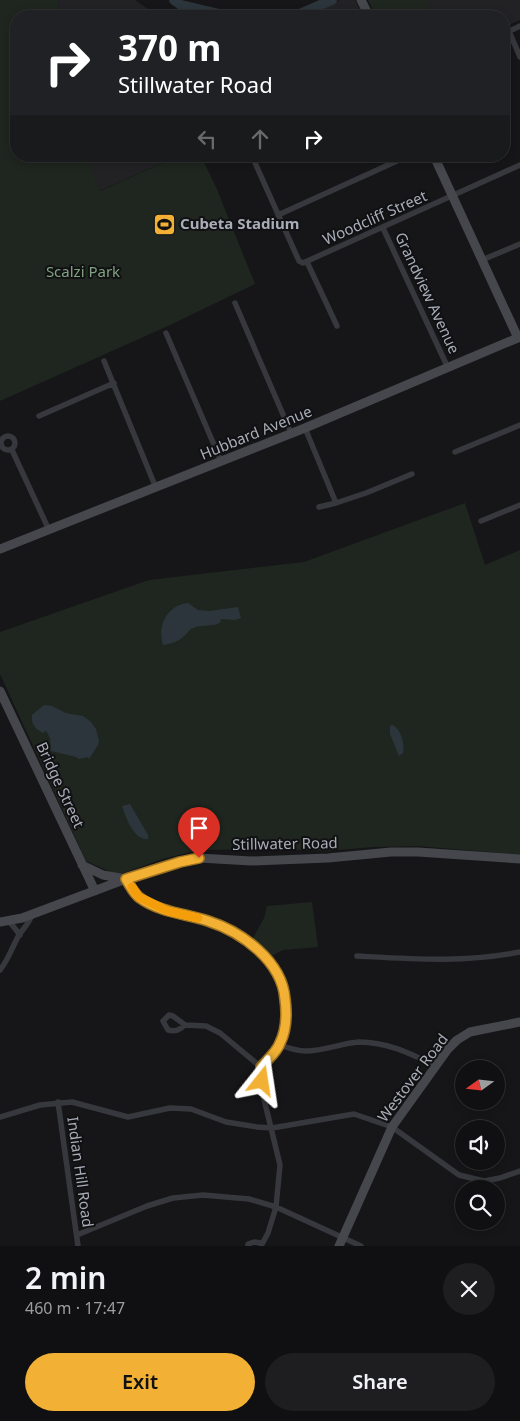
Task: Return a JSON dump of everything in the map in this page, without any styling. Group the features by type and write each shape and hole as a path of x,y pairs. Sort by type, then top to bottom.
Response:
{"street":[{"path":"510,39 520,57"},
{"path":"255,162 299,261 307,262 337,326"},
{"path":"278,215 395,162"},
{"path":"437,162 519,339"},
{"name":"Woodcliff Street","path":"307,262 520,165"},
{"name":"Grandview Avenue","path":"383,228 448,368"},
{"path":"482,260 520,244"},
{"path":"236,302 290,433"},
{"path":"166,333 221,461"},
{"name":"Hubbard Avenue","path":"0,549 305,428 519,339"},
{"path":"104,361 156,488"},
{"path":"39,416 114,383"},
{"path":"455,452 520,425"},
{"path":"305,428 336,503"},
{"path":"12,450 6,451 1,447 0,442 3,438 10,436 15,443 12,450 49,530"},
{"path":"319,507 366,493 412,474"},
{"path":"481,522 520,505"},
{"name":"Bridge Street","path":"0,690 95,891"},
{"name":"Stillwater Road","path":"4,922 32,914 126,879 199,858 251,861 418,852 520,859"},
{"path":"82,865 104,875 126,879 139,897 168,911 209,921 233,932 256,948 275,969 285,992 287,1018 280,1045 261,1067 263,1095 280,1165 276,1208 268,1233 261,1244 254,1242 248,1244 248,1246"},
{"path":"0,970 10,956 32,914"},
{"path":"4,922 20,935"},
{"path":"357,956 458,960 520,952"},
{"name":"Westover Road","path":"341,1242 392,1127 448,1049 470,1032 520,1022"},
{"path":"185,1025 206,1026 220,1033 261,1067"},
{"path":"280,1045 307,1051 357,1042 370,1042 396,1047 436,1066"},
{"path":"0,1118 40,1105 58,1102 72,1102 128,1116 170,1108 191,1109 226,1122 272,1128 354,1114 392,1127 459,1175 484,1181 520,1171"},
{"name":"Indian Hill Road","path":"58,1102 78,1246"},
{"path":"77,1235 147,1206 173,1198 203,1195 249,1199 276,1208 341,1242 361,1246"}],"shaded area":[{"path":"59,0 135,0 149,10 57,10"},
{"path":"340,0 355,0 360,10 318,10"},
{"path":"368,0 520,0 520,20 510,24 510,10 373,10"},
{"path":"89,162 164,162 99,191"},
{"path":"188,603 198,610 210,611 238,607 241,618 235,620 221,619 220,623 217,624 194,627 178,641 163,645 161,631 165,618 174,608"},
{"path":"44,705 52,706 66,713 83,716 91,722 96,729 99,741 89,759 88,757 79,759 51,751 50,738 46,731 43,733 38,730 32,721 32,715"},
{"path":"393,725 398,730 403,742 403,753 399,756 390,734 390,726"},
{"path":"130,804 148,835 148,839 138,836 128,822 122,806"}],"green space":[{"name":"Scalzi Park","path":"0,0 59,0 57,10 10,10 10,162 89,162 100,191 165,162 204,162 255,284 168,326 0,401"},
{"path":"368,0 427,0 432,10 373,10"},
{"path":"465,503 485,565 520,550 520,855 418,846 325,851 272,849 199,850 162,859 118,875 86,861 0,674 0,632 149,580 304,562"},
{"path":"312,902 318,947 283,950 270,957 252,940 264,918 267,906"}],"waterway":[{"path":"174,0 181,5 202,10"},
{"path":"309,10 332,0"}],"slow traffic":[{"path":"132,887 139,897 168,911 198,918"}],"place":[{"name":"Cubeta Stadium","path":"164,224"}],"route":[{"path":"199,858 126,879 139,897 168,911 209,921 233,932 256,948 275,969 285,992 287,1018 280,1045 261,1067 262,1081"}]}
